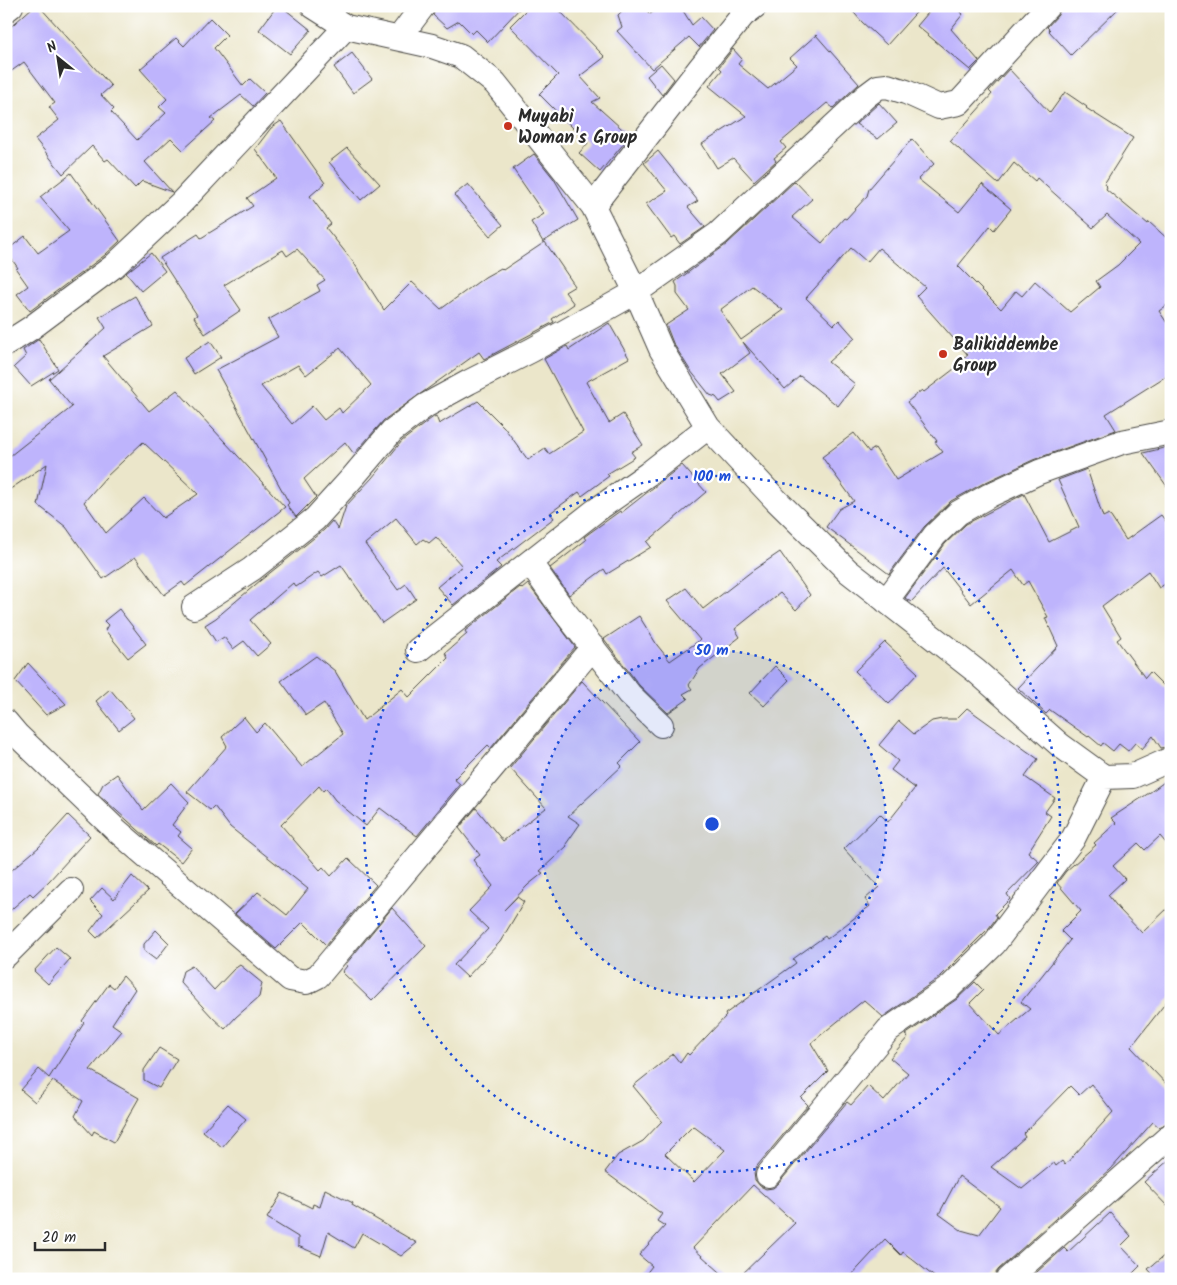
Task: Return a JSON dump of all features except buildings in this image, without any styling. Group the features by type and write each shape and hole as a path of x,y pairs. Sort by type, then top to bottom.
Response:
{"street":[{"path":"6,10 10,6"},
{"path":"313,6 346,27 432,46 461,56 495,82 593,206 636,292 660,350 708,427 776,500 848,572 976,671 1060,745 1104,777 1133,776 1171,758"},
{"path":"399,38 423,6"},
{"path":"593,206 700,68 743,15 755,6"},
{"path":"194,607 252,569 314,519 392,431 425,406 532,350 636,292 718,234 878,87 887,86 939,107 960,103 1048,6"},
{"path":"6,344 32,328 114,266 181,203 346,27"},
{"path":"418,650 595,511 648,474 708,427"},
{"path":"886,601 936,535 958,513 990,494 1039,472 1122,442 1171,432"},
{"path":"530,563 629,694 661,725"},
{"path":"6,722 17,735 115,829 290,979 306,982 318,976 593,648"},
{"path":"768,1175 888,1030 950,988 994,944 1073,839 1104,777"},
{"path":"6,955 71,890"},
{"path":"1008,1279 1171,1135"}],"place":[{"name":"Muyabi Woman's Group","path":"508,126"},
{"name":"Balikiddembe Group","path":"943,354"}]}
